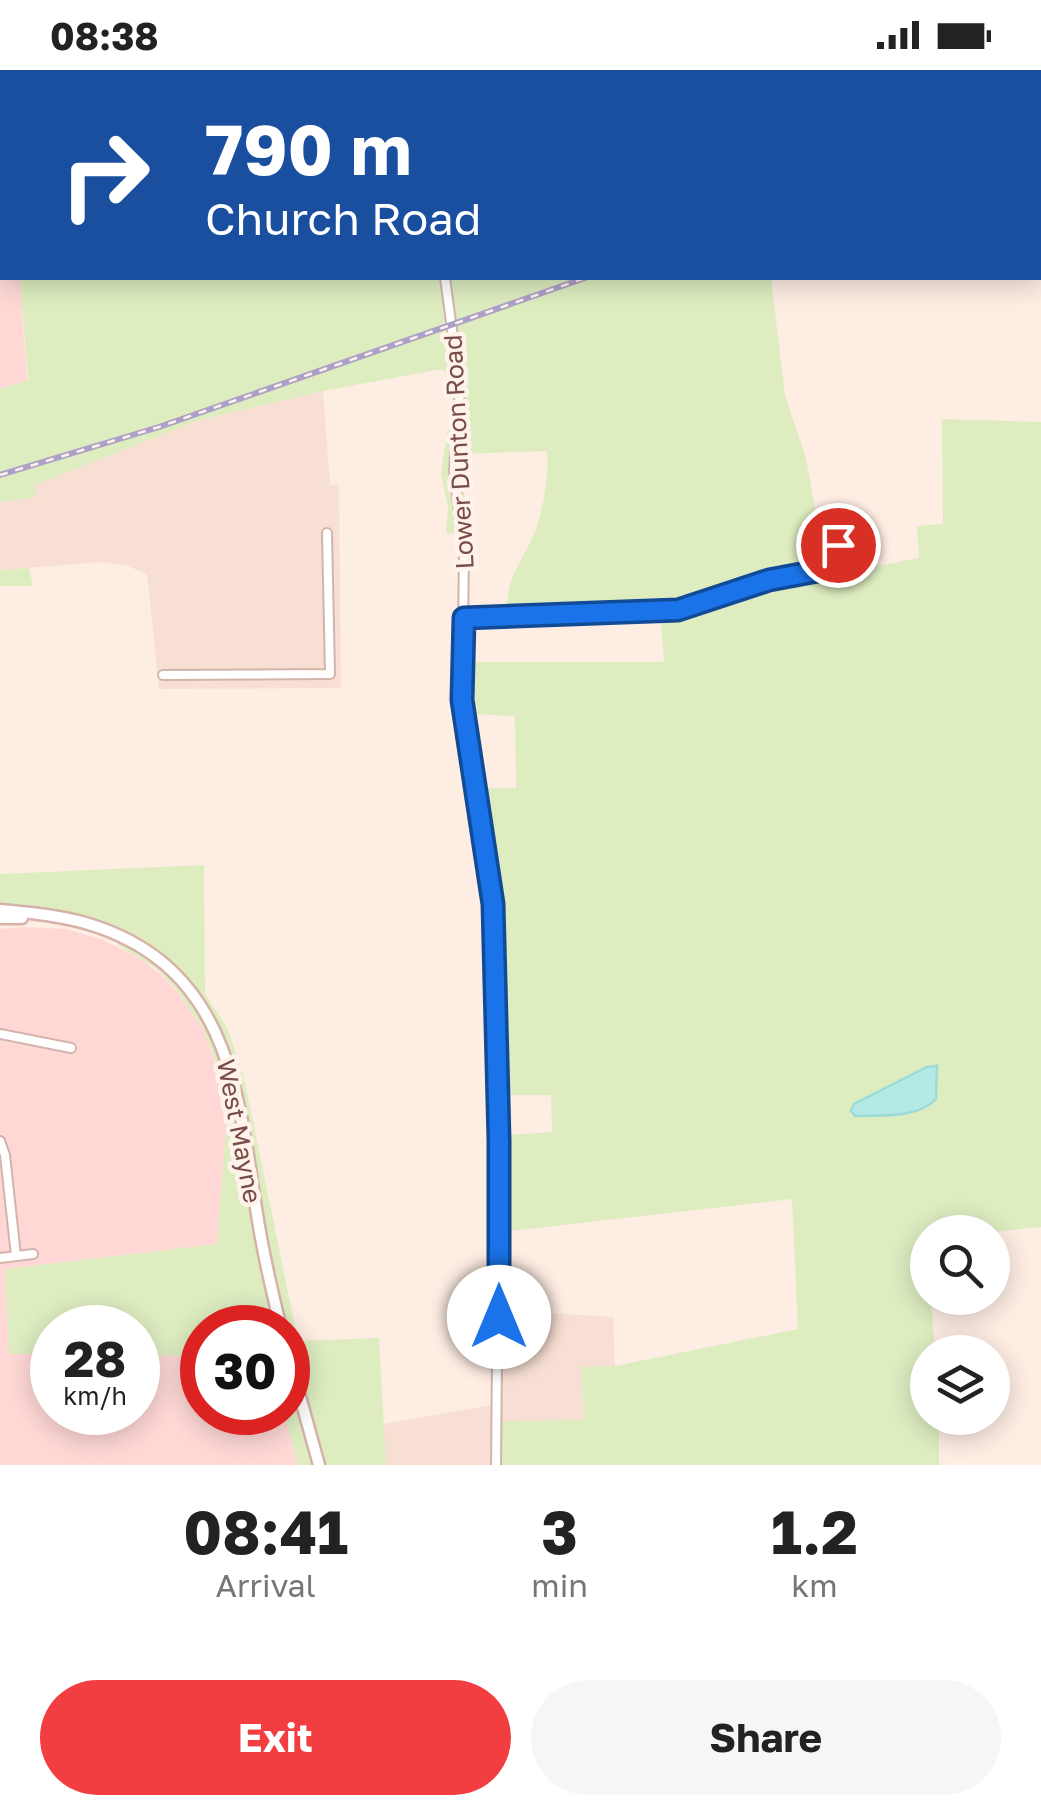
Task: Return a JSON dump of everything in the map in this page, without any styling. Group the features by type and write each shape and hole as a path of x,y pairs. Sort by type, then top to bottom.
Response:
{"main road":[{"name":"West Mayne","path":"0,910 96,926 135,944 179,977 208,1015 236,1086 276,1305"},
{"name":"West Mayne","path":"0,918 43,916"},
{"path":"310,1431 320,1465"}],"street":[{"name":"Lower Dunton Road","path":"446,280 459,372 454,470 463,540 462,700 493,904 499,1140 496,1465"},
{"path":"162,675 330,674 328,534"},
{"path":"464,618 678,610 769,580 828,569 840,538"},
{"path":"0,1034 71,1048"},
{"path":"0,1141 5,1154 16,1256"},
{"path":"0,1258 33,1254"}],"shaded area":[{"path":"0,280 20,280 27,381 0,389"},
{"path":"323,391 330,485 339,485 341,688 159,689 147,574 125,565 102,562 0,570 0,502 35,497 34,485 196,421"},
{"path":"0,929 66,929 103,940 136,956 164,977 203,1029 228,1106 217,1244 80,1262 46,1305 30,1305 30,1326 9,1353 30,1353 30,1435 160,1435 160,1355 180,1356 180,1435 290,1435 298,1465 0,1465"},
{"path":"496,1310 613,1317 615,1366 581,1368 584,1420 501,1421 500,1465 386,1465 383,1424 493,1405"}],"green space":[{"path":"20,280 771,280 785,396 806,458 820,537 797,543 804,580 919,558 917,526 943,524 942,419 1041,422 1041,1227 1010,1230 1010,1215 910,1215 910,1315 932,1315 934,1335 910,1335 910,1435 939,1435 939,1465 500,1465 501,1421 584,1420 581,1367 615,1366 798,1329 792,1199 510,1231 507,1135 552,1132 551,1095 502,1095 496,882 484,788 516,788 515,716 468,714 468,662 664,662 660,608 507,610 513,577 532,540 541,510 547,481 547,451 462,454 467,534 446,533 448,508 441,473 454,388 442,369 323,391 196,421 35,485 35,497 0,502 0,389 28,380"},
{"path":"29,568 33,586 0,586 0,570"},
{"path":"204,865 205,994 228,1029 244,1078 291,1305 180,1305 180,1356 160,1355 160,1305 30,1305 30,1354 9,1354 5,1269 217,1244 228,1106 203,1029 158,970 119,946 122,930 40,910 0,906 0,874"},
{"path":"379,1338 386,1465 298,1465 290,1435 310,1435 310,1341"}],"water":[{"path":"937,1066 936,1099 919,1110 855,1116 851,1111 854,1104 927,1067"}],"railway":[{"path":"0,475 159,427 579,280"}],"route":[{"path":"499,1317 493,904 462,700 464,618 678,610 769,580 828,569 838,545"}]}
